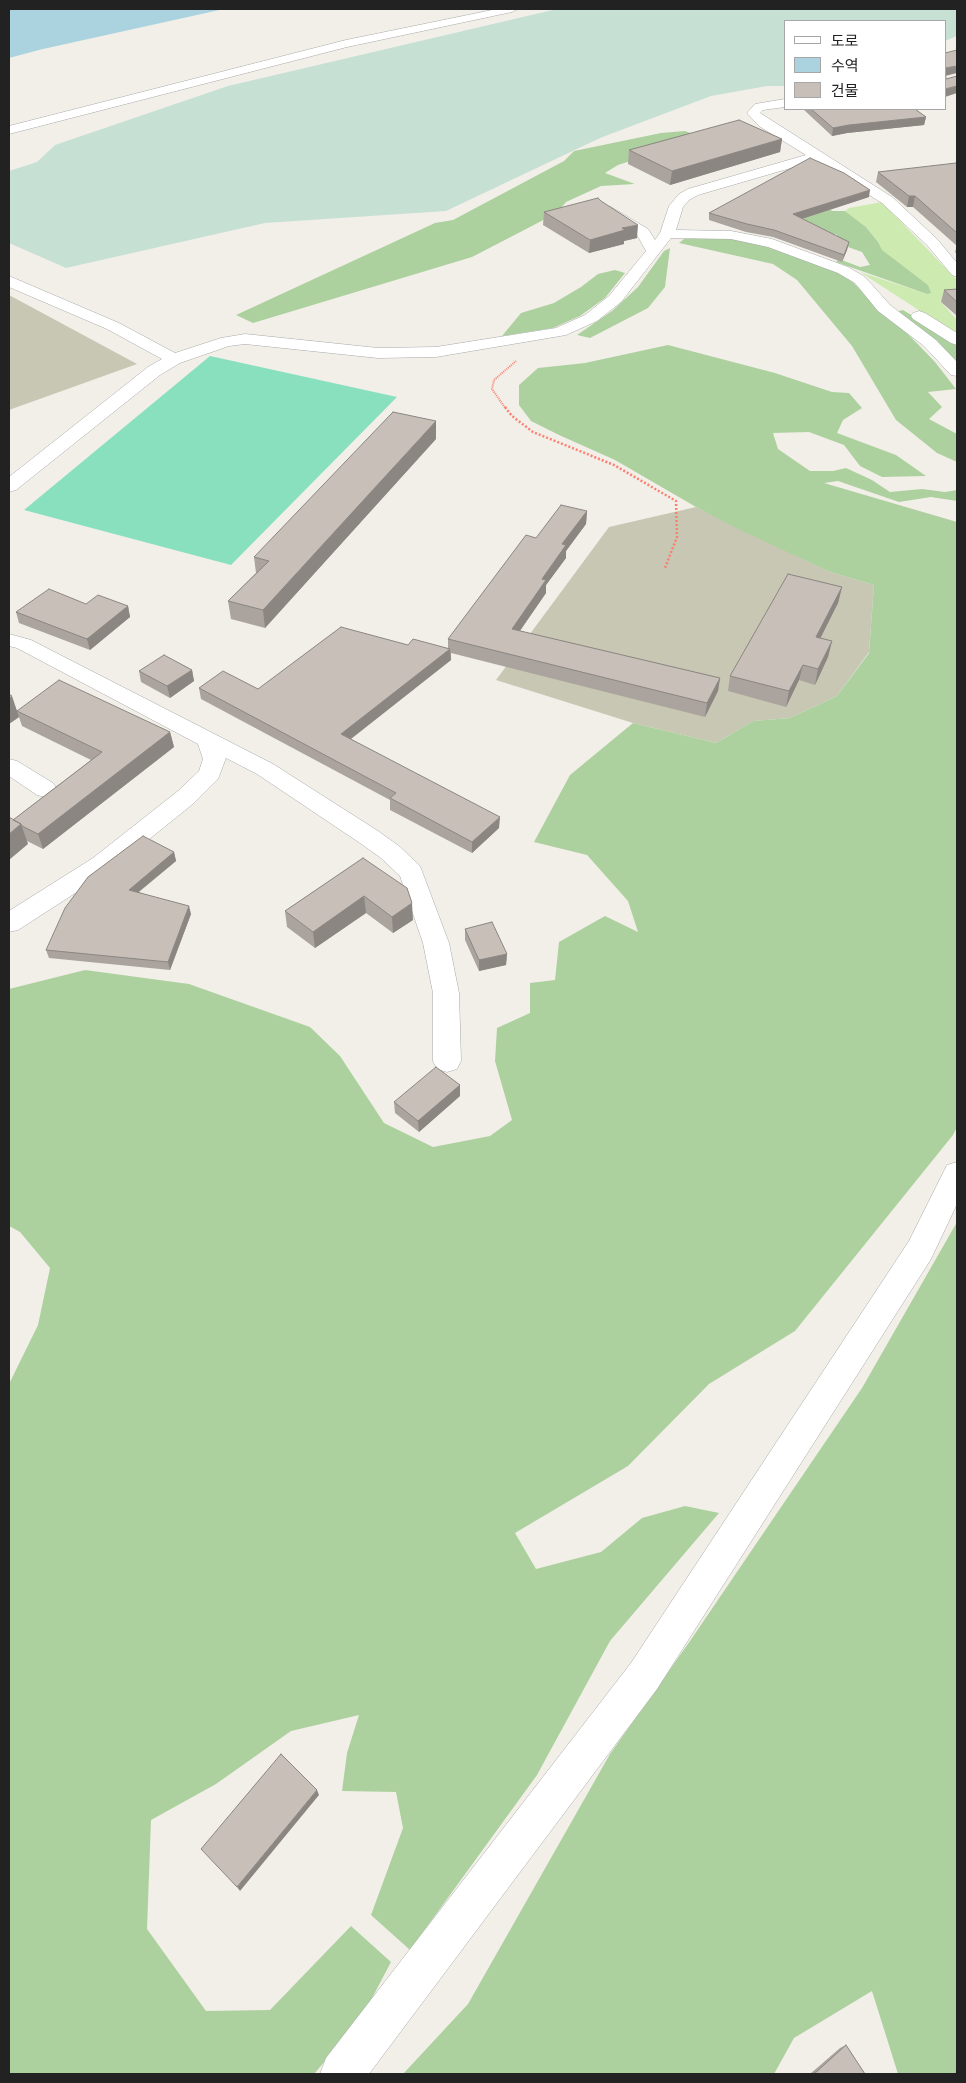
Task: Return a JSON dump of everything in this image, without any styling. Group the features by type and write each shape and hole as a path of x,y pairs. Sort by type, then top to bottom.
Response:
{"street":[{"path":"9,130 346,44 512,9"},
{"path":"784,103 759,107 754,112 756,117 764,123 887,200 932,242 957,272"},
{"path":"9,486 154,371 174,358 235,340 378,353 436,352 560,332 591,318 615,298 637,274 667,234 676,206 684,197 694,192 816,156"},
{"path":"606,210 643,232 654,250"},
{"path":"667,234 731,235 772,243 843,270 957,340"},
{"path":"860,280 884,308 930,343 957,371"},
{"path":"9,281 113,326 174,358"},
{"path":"9,640 24,644 264,769 390,852 411,872 436,943 446,993 447,1060"},
{"path":"9,923 102,864 186,797 210,774 215,760 208,740"},
{"path":"9,766 45,789"},
{"path":"342,2074 644,1676 920,1250 957,1174"}],"path":[{"path":"560,332 514,363 494,380 492,389 499,401 512,416 533,432 614,465 676,502 677,537 665,568"}],"shaded area":[{"path":"557,9 957,9 957,36 946,41 946,20 784,20 784,86 767,86 711,96 600,138 446,211 265,223 66,268 9,243 9,171 37,162 55,145 228,86"},
{"path":"9,295 137,364 9,410"},
{"path":"696,507 830,572 874,585 869,652 837,696 790,718 753,721 716,743 633,723 496,680 609,527"}],"green space":[{"path":"685,131 696,135 699,139 618,165 605,173 635,184 601,186 566,202 557,213 472,257 253,323 236,315 435,223 453,220 564,161 574,151 661,133"},
{"path":"882,202 957,280 957,298 940,301 957,320 957,335 860,272 927,294 928,285 881,250 878,242 866,227 845,211 849,208"},
{"path":"819,206 833,211 845,211 866,227 882,250 928,285 931,293 927,294 836,262 839,259 860,267 870,265 862,252 845,246 836,234 830,237 802,223 806,211"},
{"path":"729,237 771,245 844,274 908,334 935,362 956,389 928,392 942,407 929,419 957,434 957,462 937,453 896,420 852,346 797,280 773,264 679,243 684,239"},
{"path":"670,248 665,287 648,308 590,338 577,335 612,311 638,287 664,251"},
{"path":"615,270 625,273 605,298 580,316 553,328 502,336 521,313 554,303 598,274"},
{"path":"903,310 957,343 957,364 938,345 894,312"},
{"path":"668,345 775,373 832,392 849,393 862,408 843,420 837,433 896,455 926,476 882,477 860,466 844,445 809,432 773,433 778,449 810,471 833,471 846,468 872,480 890,492 922,489 945,492 957,490 957,501 931,497 899,502 838,481 824,483 957,522 957,1127 953,1135 795,1331 709,1384 628,1466 515,1533 536,1569 601,1552 642,1518 685,1506 719,1513 610,1641 537,1775 410,1950 371,1915 403,1828 396,1792 342,1791 347,1753 359,1715 291,1731 216,1784 151,1820 147,1929 206,2011 270,2010 351,1926 391,1962 361,2019 314,2074 9,2074 9,1384 38,1325 50,1268 20,1232 9,1226 9,989 85,970 189,984 310,1027 340,1056 384,1123 433,1147 490,1136 512,1120 495,1061 497,1028 530,1013 530,983 555,980 559,942 605,916 638,932 628,901 587,855 534,842 570,775 633,723 716,743 753,721 790,718 837,696 869,653 874,585 830,572 736,528 615,460 531,421 519,405 519,385 538,368 585,363"},
{"path":"210,356 397,397 231,565 24,510"},
{"path":"957,1222 957,2074 898,2074 872,1991 794,2038 774,2074 403,2074 468,2004 610,1754 690,1641 862,1388"}],"water":[{"path":"9,9 224,9 9,58"}],"building":[{"path":"957,50 957,66 946,68 946,53"},
{"path":"957,76 957,86 946,89 946,79"},
{"path":"812,110 916,110 926,117 849,125 833,128"},
{"path":"739,120 782,139 672,171 629,150"},
{"path":"810,158 844,173 870,190 793,214 849,242 844,255 774,230 709,213"},
{"path":"956,163 957,233 915,196 909,196 878,172"},
{"path":"598,198 638,225 622,228 625,230 590,240 544,212"},
{"path":"957,289 957,302 944,290"},
{"path":"393,412 436,421 263,610 228,601 269,561 254,557"},
{"path":"561,505 587,511 562,544 566,545 542,579 546,580 512,629 720,678 707,703 448,639 526,535 536,538"},
{"path":"788,574 842,587 816,637 832,641 818,669 803,665 789,691 730,676"},
{"path":"49,589 86,604 98,595 128,606 87,639 16,612"},
{"path":"341,627 408,645 413,639 450,649 341,734 500,817 472,842 390,798 396,793 199,688 223,671 258,689"},
{"path":"164,655 192,670 167,686 139,671"},
{"path":"59,680 170,732 38,834 13,820 102,752 17,711"},
{"path":"9,817 21,824 9,834"},
{"path":"143,836 174,852 129,890 189,906 168,962 46,950 65,908 88,877"},
{"path":"363,858 407,888 412,903 392,917 364,896 313,932 285,911"},
{"path":"492,922 507,954 479,960 465,929"},
{"path":"436,1067 460,1085 418,1121 394,1102"},
{"path":"281,1754 317,1790 237,1887 201,1849"},
{"path":"846,2045 865,2074 814,2074"}]}
